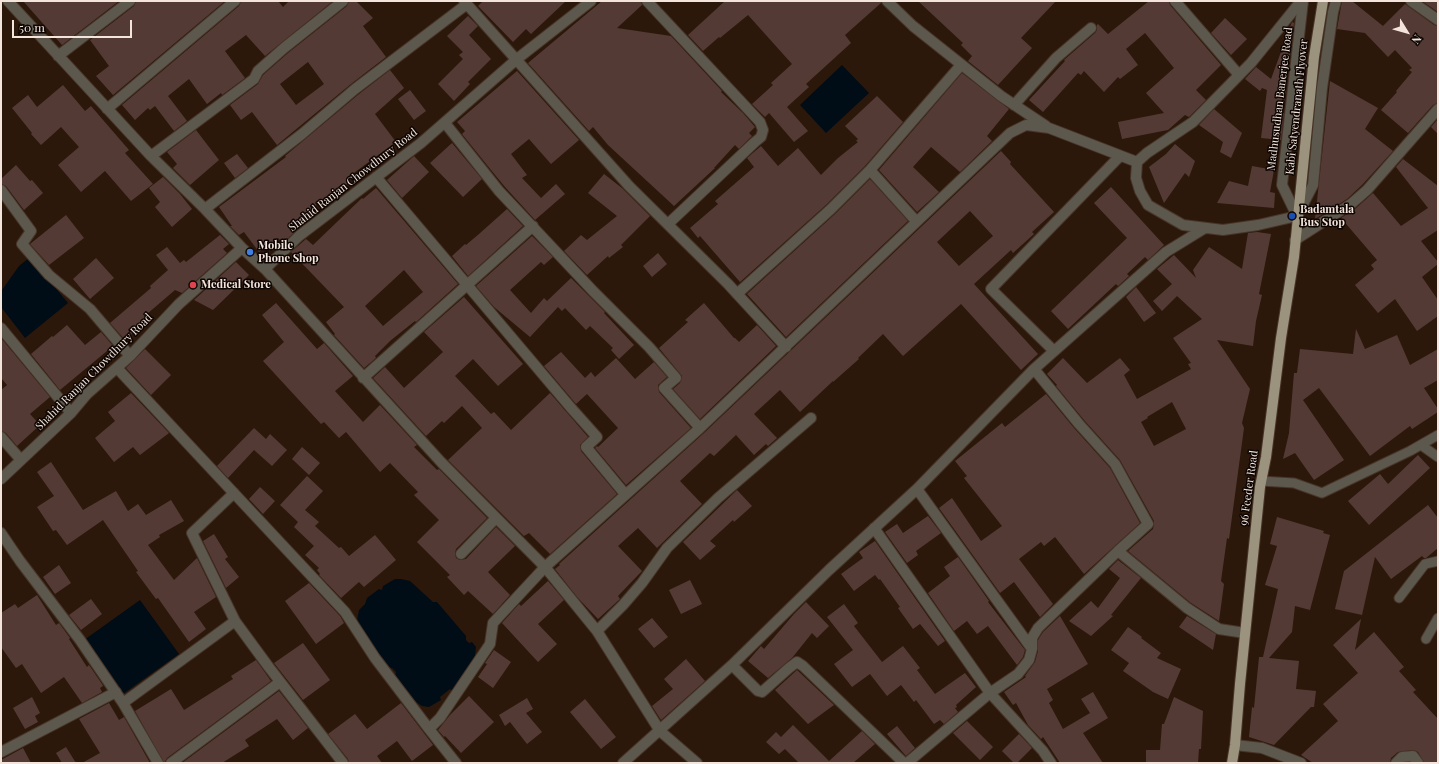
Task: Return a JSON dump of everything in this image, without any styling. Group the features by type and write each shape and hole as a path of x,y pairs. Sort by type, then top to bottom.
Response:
{"main road":[{"name":"Kabi Satyendranath Flyover","path":"1297,216 1310,103 1314,51 1323,1"},
{"name":"96 Feeder Road","path":"1232,763 1261,481 1266,457 1297,216"}],"street":[{"path":"8,1 151,156 242,248 265,269 441,462 545,567 597,631 660,731 697,763"},
{"path":"58,56 130,1"},
{"path":"107,108 235,1"},
{"path":"151,156 254,79 258,71 284,48 343,1"},
{"name":"Shahid Ranjan Chowdhury Road","path":"265,269 299,236 445,123 517,59 591,1"},
{"path":"647,1 760,122 763,130 761,137 668,224"},
{"path":"887,1 913,26 961,65 1001,96 1049,128 1137,162"},
{"path":"1175,1 1239,75"},
{"path":"1302,1 1251,63 1193,122 1147,153 1137,162 1136,178 1140,191 1148,205 1183,226 1223,230 1258,225 1297,216 1313,185 1322,88 1333,12 1336,1"},
{"name":"Madhusudhan Banerjee Road","path":"1297,216 1282,185 1302,1"},
{"path":"1411,1 1438,20"},
{"path":"205,209 302,134 355,89 466,2 629,186 738,294 786,346"},
{"path":"1014,105 1056,58 1091,28"},
{"path":"738,294 870,170 961,65"},
{"path":"1295,240 1351,204 1367,190 1438,109"},
{"path":"445,123 499,191 593,291 649,347 676,378 664,388 700,428"},
{"path":"429,729 440,718 490,644 493,623 545,567 700,428 1010,133 1026,125 1049,128"},
{"path":"1054,351 991,289 1120,156"},
{"path":"870,170 916,221"},
{"path":"376,177 572,410 597,437 586,447 625,494"},
{"path":"1,190 31,231 22,244 49,275 90,309 130,356"},
{"path":"363,378 533,226"},
{"path":"623,763 732,665 824,575 917,489 1034,369 1166,252 1206,228"},
{"name":"Shahid Ranjan Chowdhury Road","path":"1,479 71,413 87,394 130,356 179,304 242,248"},
{"path":"1,328 71,413"},
{"path":"117,368 345,612 375,658 456,763"},
{"path":"907,763 990,693 1018,674 1029,660 1032,649 1032,638 1038,628 1148,524 1115,464 1079,424 1034,369"},
{"path":"597,631 637,589 666,548 718,498 811,418"},
{"path":"1,437 21,460"},
{"path":"917,489 1032,649"},
{"path":"234,493 192,534 235,621 343,763"},
{"path":"461,554 496,518"},
{"path":"874,528 990,693 1043,751 1051,763"},
{"path":"1,533 20,561 80,640 116,692 158,763"},
{"path":"1118,551 1187,608 1219,629 1245,632"},
{"path":"123,703 235,621"},
{"path":"732,665 758,691 762,692 797,662 803,666 904,763"},
{"path":"171,763 280,682"},
{"path":"1,752 116,692"},
{"path":"1235,745 1262,748 1301,763"},
{"path":"1396,763 1402,757 1413,756 1418,763"}],"lane":[{"path":"1261,481 1294,483 1322,493 1410,451 1438,435"},
{"path":"1421,444 1438,457"},
{"path":"1400,598 1425,564 1438,562"},
{"path":"1426,639 1438,618"}],"shaded area":[{"path":"842,65 869,93 826,133 800,105"},
{"path":"30,257 68,303 25,338 1,307 1,290 19,266"},
{"path":"395,579 410,581 433,602 437,602 466,636 466,640 469,643 472,642 476,647 475,656 466,674 457,687 452,691 450,689 440,697 441,700 429,707 422,706 416,702 395,676 396,672 392,668 388,667 357,621 359,610 365,604 367,598 379,589 382,590 383,586"},
{"path":"140,600 179,654 123,694 84,640"}],"building":[{"path":"23,1 119,1 62,45"},
{"path":"136,1 225,1 113,95 96,76 109,66 90,40 134,6"},
{"path":"241,1 278,1 283,7 289,1 333,1 265,56 246,35 225,51 245,78 207,104 189,79 168,96 187,121 174,131 155,106 150,110 148,108 135,120 122,105 239,6"},
{"path":"349,1 356,1 373,18 363,26 386,57 277,145 252,112 241,120 230,105 258,84 263,75 288,53 347,6","holes":["308,62 324,84 296,105 280,84"]},
{"path":"483,1 566,1 531,34 526,29 513,42 478,6"},
{"path":"602,1 641,1 642,5 617,28 671,36 722,91 721,92 755,127 749,133 752,136 739,149 735,145 715,168 674,206 608,145 593,127 589,131 528,63"},
{"path":"725,1 881,1 881,3 845,35 851,43 806,84 809,87 787,107 808,131 794,142 769,113 765,117 752,104 773,85 771,83 792,64 748,15 703,51 688,35"},
{"path":"918,1 1056,1 1021,38 1032,48 998,85 968,61 972,56 961,45 963,43"},
{"path":"1149,1 1169,1 1170,5 1221,65 1196,90 1206,100 1189,117 1185,115 1168,130 1122,139 1118,122 1164,113 1146,93 1174,68 1145,33 1126,49 1138,65 1120,79 1118,77 1104,92 1084,71 1081,75 1078,73 1043,112 1029,100 1065,61 1064,60 1095,33 1098,24 1108,34"},
{"path":"1342,1 1352,1 1383,26 1405,4 1434,25 1438,26 1438,103 1433,105 1408,133 1381,110 1412,72 1409,70 1412,68 1395,50 1388,57 1365,33 1337,29"},
{"path":"1422,1 1438,1 1438,12"},
{"path":"468,16 478,26 469,35 491,59 468,82 470,84 454,101 438,84 463,59 459,55 463,52 447,36"},
{"path":"1225,18 1247,39 1231,55 1211,33"},
{"path":"1292,22 1294,23 1281,140 1261,138 1267,90 1262,88 1260,91 1245,79 1256,67 1271,79"},
{"path":"390,70 404,88 375,114 396,142 347,178 350,182 323,202 322,200 294,225 298,229 283,243 278,238 259,252 244,232 239,235 230,226 232,226 219,207 286,157 285,156 359,94"},
{"path":"517,71 579,140 551,164 529,139 511,154 527,175 522,178 541,198 556,184 565,194 535,220 505,187 462,134 465,131 457,122"},
{"path":"962,73 1009,109 987,136 992,141 960,172 931,147 913,167 939,192 917,212 879,170"},
{"path":"1330,81 1378,108 1365,129 1393,151 1347,199 1315,219"},
{"path":"63,85 85,111 91,106 129,150 125,153 153,184 131,201 105,171 81,192 58,165 79,147 61,127 41,145 12,108 28,95 37,107"},
{"path":"410,90 426,111 414,120 398,99"},
{"path":"877,96 903,122 865,166 827,204 740,282 700,236 698,238 690,228 718,204 715,201 754,167 747,158 761,146 778,166 798,148 821,175 838,158 858,142 856,141 858,139 845,126"},
{"path":"1214,109 1242,133 1231,158 1220,152 1223,142 1199,125"},
{"path":"1438,119 1438,134 1431,127"},
{"path":"196,130 219,160 190,185 173,168 177,164 167,152"},
{"path":"452,143 482,179 463,197 430,163"},
{"path":"1175,144 1195,161 1189,177 1185,173 1164,203 1149,167 1166,154"},
{"path":"1001,151 1011,162 1010,164 1054,212 1032,232 1034,234 1013,253 1011,250 974,284 1038,354 1021,370 961,304 903,356 883,334 858,358 859,359 800,412 780,390 754,414 777,438 768,446 766,444 754,455 736,435 714,456 710,453 680,481 702,504 657,548 638,528 618,546 642,571 618,596 620,599 598,619 577,597 555,569 704,433","holes":["970,211 993,236 959,266 937,242"]},
{"path":"237,154 248,168 235,178 224,163"},
{"path":"414,156 429,172 402,198 387,180"},
{"path":"1403,159 1438,186 1438,230 1421,241 1438,262 1438,264 1422,277 1438,300 1438,316 1417,331 1395,299 1378,313 1355,285 1374,269 1371,265 1377,260 1341,218 1355,209 1373,193 1401,226 1428,208 1396,167"},
{"path":"16,165 43,193 24,210 6,186 1,184 1,179"},
{"path":"1252,166 1274,170 1270,192 1275,193 1274,208 1217,203 1229,181 1248,186"},
{"path":"604,174 622,188 650,216 621,245 623,247 609,258 608,256 587,275 564,251 581,235 587,240 617,216 588,193"},
{"path":"163,177 192,209 172,227 155,207 160,202 149,188"},
{"path":"870,179 908,221 786,337 747,294 835,214"},
{"path":"1111,187 1164,245 1148,260 1145,257 1127,274 1129,276 1118,286 1116,284 1068,329 1051,311 1127,238 1094,203"},
{"path":"376,188 458,284 416,322 415,321 390,341 375,356 376,358 364,368 334,335 335,334 326,322 344,307 291,252 306,239 313,245 362,198 363,199","holes":["404,270 423,292 383,326 365,306"]},
{"path":"507,209 523,226 468,276 452,256"},
{"path":"66,215 84,238 49,265 30,244"},
{"path":"1257,232 1271,234 1259,294 1262,295 1256,321 1253,346 1217,340 1250,389 1242,423 1244,428 1229,539 1227,538 1221,581 1224,584 1219,621 1191,603 1128,551 1153,529 1154,521 1120,460 1084,420 1047,374 1063,358 1087,383 1120,358 1130,370 1124,375 1137,399 1191,369 1188,364 1191,363 1173,338 1202,319 1177,296 1162,311 1153,301 1172,284 1157,269 1174,255 1196,278 1193,270 1209,247 1242,269 1248,233","holes":["1172,402 1186,429 1154,446 1141,422"]},
{"path":"220,235 229,244 223,249 227,253 182,293 175,290 147,314 149,318 125,340 110,323 151,288 150,286 168,270 156,255 167,247 180,263 184,260 186,262"},
{"path":"532,236 553,257 544,265 541,262 510,290 531,313 544,298 547,301 571,278 605,312 604,313 634,345 619,359 611,350 613,348 590,326 586,330 565,308 562,311 558,307 530,337 494,307 476,286"},
{"path":"658,253 667,264 652,277 643,266"},
{"path":"96,258 114,278 90,299 73,279"},
{"path":"236,262 249,275 213,310 194,300"},
{"path":"1136,287 1156,313 1144,322 1126,297"},
{"path":"464,297 523,364 498,386 473,359 455,376 491,414 494,412 511,430 550,393 588,437 580,445 581,451 617,494 550,554 529,533 524,536 448,460 482,428 462,406 444,423 442,421 426,436 373,378 385,367 404,388 443,352 424,332"},
{"path":"276,303 317,349 324,343 353,376 335,391 363,422 380,405 417,445 414,447 437,470 439,469 487,518 456,549 456,558 460,560 466,559 496,527 515,546 488,572 510,595 493,614 468,591 464,595 447,577 450,575 417,542 439,520 414,495 418,492 390,463 380,472 346,432 339,438 324,422 321,424 263,361 284,342 262,315"},
{"path":"704,303 739,342 757,325 776,346 700,419 673,389 680,383 682,376 659,348 688,322 685,320"},
{"path":"67,325 85,345 101,332 113,346 60,390 31,354"},
{"path":"1356,329 1365,349 1397,335 1410,365 1438,349 1438,380 1424,388 1438,409 1438,412 1412,429 1410,426 1370,456 1319,388 1303,400 1344,460 1314,480 1295,453 1283,459 1289,433 1294,373 1297,373 1300,349 1353,354"},
{"path":"1,338 50,397 30,414 40,425 17,446 6,433 1,431 1,390 7,385 1,378"},
{"path":"145,349 171,375 151,395 126,368"},
{"path":"561,352 585,378 591,372 595,377 616,358 635,379 654,362 667,377 658,385 659,392 691,428 626,485 595,448 597,446 598,447 618,428 587,394 576,404 544,366"},
{"path":"131,393 169,433 140,455 133,447 114,462 95,438 115,421 108,412"},
{"path":"1046,394 1110,468 1140,523 1084,574 1055,537 1044,546 1041,542 1019,559 1053,604 1040,617 1014,582 1000,593 939,508 952,498 981,541 1002,526 964,478 967,476 955,461 1002,423 1005,427"},
{"path":"254,428 266,439 270,434 287,450 272,466 254,450 228,478 217,466"},
{"path":"302,447 320,463 309,475 292,459"},
{"path":"1418,455 1430,468 1369,525 1348,501 1380,474 1388,484"},
{"path":"51,462 83,510 116,491 128,511 138,504 146,515 171,500 184,521 159,535 160,537 148,545 174,580 197,558 216,597 194,612 206,629 189,642 158,598 156,599 136,572 138,571 103,520 67,545 56,530 53,531 37,507 54,496 37,472"},
{"path":"307,476 323,491 305,510 319,522 315,526 339,548 341,547 349,556 375,535 396,560 364,587 359,582 341,598 319,575 320,574 317,570 319,568 305,555 314,546 294,527 298,522 280,505"},
{"path":"260,487 275,501 263,514 249,499"},
{"path":"737,490 752,506 734,522 733,520 710,541 716,546 700,560 683,542"},
{"path":"1428,505 1438,518 1438,548 1426,558 1422,556 1391,579 1375,557 1362,615 1335,609 1344,571"},
{"path":"928,516 941,533 916,551 918,555 907,563 885,532 897,524 903,533"},
{"path":"1277,517 1324,531 1323,533 1330,535 1310,610 1295,606 1292,632 1269,658 1299,661 1296,689 1316,691 1314,707 1311,707 1274,745 1249,737 1252,707 1254,708 1259,657 1263,657 1278,589 1265,585 1277,546 1270,544"},
{"path":"214,534 228,557 225,559 239,577 226,588 203,541"},
{"path":"875,541 945,641 938,646 920,624 913,629 898,608 900,607 880,579 879,580 875,575 854,591 841,574 863,558 859,552"},
{"path":"958,557 989,601 988,602 1025,650 1023,657 1017,665 988,626 977,634 967,621 954,631 928,593 950,576 944,567"},
{"path":"1118,560 1141,578 1111,615 1113,616 1091,636 1069,621 1091,601 1098,608 1120,578 1109,569"},
{"path":"59,565 71,583 55,594 43,577"},
{"path":"690,580 702,604 681,614 669,590"},
{"path":"548,581 564,600 538,624 557,644 538,662 502,623 519,604 521,606"},
{"path":"309,583 340,616 344,623 316,644 285,601"},
{"path":"37,595 56,625 59,623 70,638 69,639 87,667 89,665 103,686 100,688 102,692 82,703 64,677 41,693 22,664 16,668 1,647 1,613 15,604 18,608"},
{"path":"91,599 102,614 81,630 69,615"},
{"path":"806,602 829,626 817,638 812,633 792,658 768,678 748,661 761,646 764,649"},
{"path":"844,604 858,623 854,626 882,662 903,646 920,668 917,670 935,694 965,673 976,687 956,705 957,707 955,708 958,712 944,724 940,720 934,724 916,700 914,702 901,685 887,696 870,674 852,687 834,664 853,650 827,617"},
{"path":"1060,616 1088,664 1047,689 1053,700 1049,703 1063,729 1090,713 1081,699 1093,692 1108,718 1083,733 1103,763 1060,763 1043,737 1041,739 1028,725 1016,703 1013,705 1004,692 1026,677 1025,676 1035,662 1038,651 1038,640 1043,632"},
{"path":"1187,616 1216,634 1213,650 1179,627"},
{"path":"652,618 668,637 654,648 638,629"},
{"path":"1361,619 1355,650 1374,632 1404,667 1399,671 1416,690 1413,692 1438,719 1438,763 1424,763 1418,752 1413,750 1398,752 1391,758 1390,763 1313,763 1301,755 1338,721 1323,704 1358,673 1333,645"},
{"path":"1128,627 1161,653 1157,658 1181,669 1168,699 1153,692 1123,671 1129,663 1111,650"},
{"path":"303,643 330,680 303,700 274,663"},
{"path":"494,650 511,662 493,688 478,677"},
{"path":"686,659 705,681 661,720 652,706 673,689 664,679"},
{"path":"256,660 271,681 167,758 164,763 135,711 171,689 184,710 233,679 231,676"},
{"path":"797,670 834,705 808,724 775,690"},
{"path":"279,691 308,728 293,740 277,719 245,740 249,746 222,763 182,763"},
{"path":"469,696 494,722 461,753 438,730 450,715"},
{"path":"32,697 40,713 35,716 38,722 25,729 13,708"},
{"path":"1174,697 1203,711 1201,749 1199,749 1198,763 1146,763 1146,750 1160,750 1162,724 1164,724"},
{"path":"527,698 533,709 526,713 542,732 527,744 510,722 505,726 499,715"},
{"path":"585,699 616,737 601,749 570,712"},
{"path":"109,703 119,720 124,717 150,763 82,763 100,753 79,719"},
{"path":"401,703 433,745 412,761 397,741 377,756 382,763 349,763 348,759 328,734 355,714 367,729"},
{"path":"967,721 993,747 980,760 953,733"},
{"path":"793,725 829,761 862,731 875,744 853,763 799,763 785,749 779,754 766,742 776,732 781,737"},
{"path":"897,726 915,748 906,756 887,734"},
{"path":"1019,734 1032,748 1017,763 1014,763 1002,751"},
{"path":"66,747 76,763 62,763 56,753"},
{"path":"23,748 31,763 1,763 1,760"}],"place":[{"name":"Badamtala Bus Stop","path":"1292,216"},
{"name":"Mobile Phone Shop","path":"250,252"},
{"name":"Medical Store","path":"193,285"}]}
